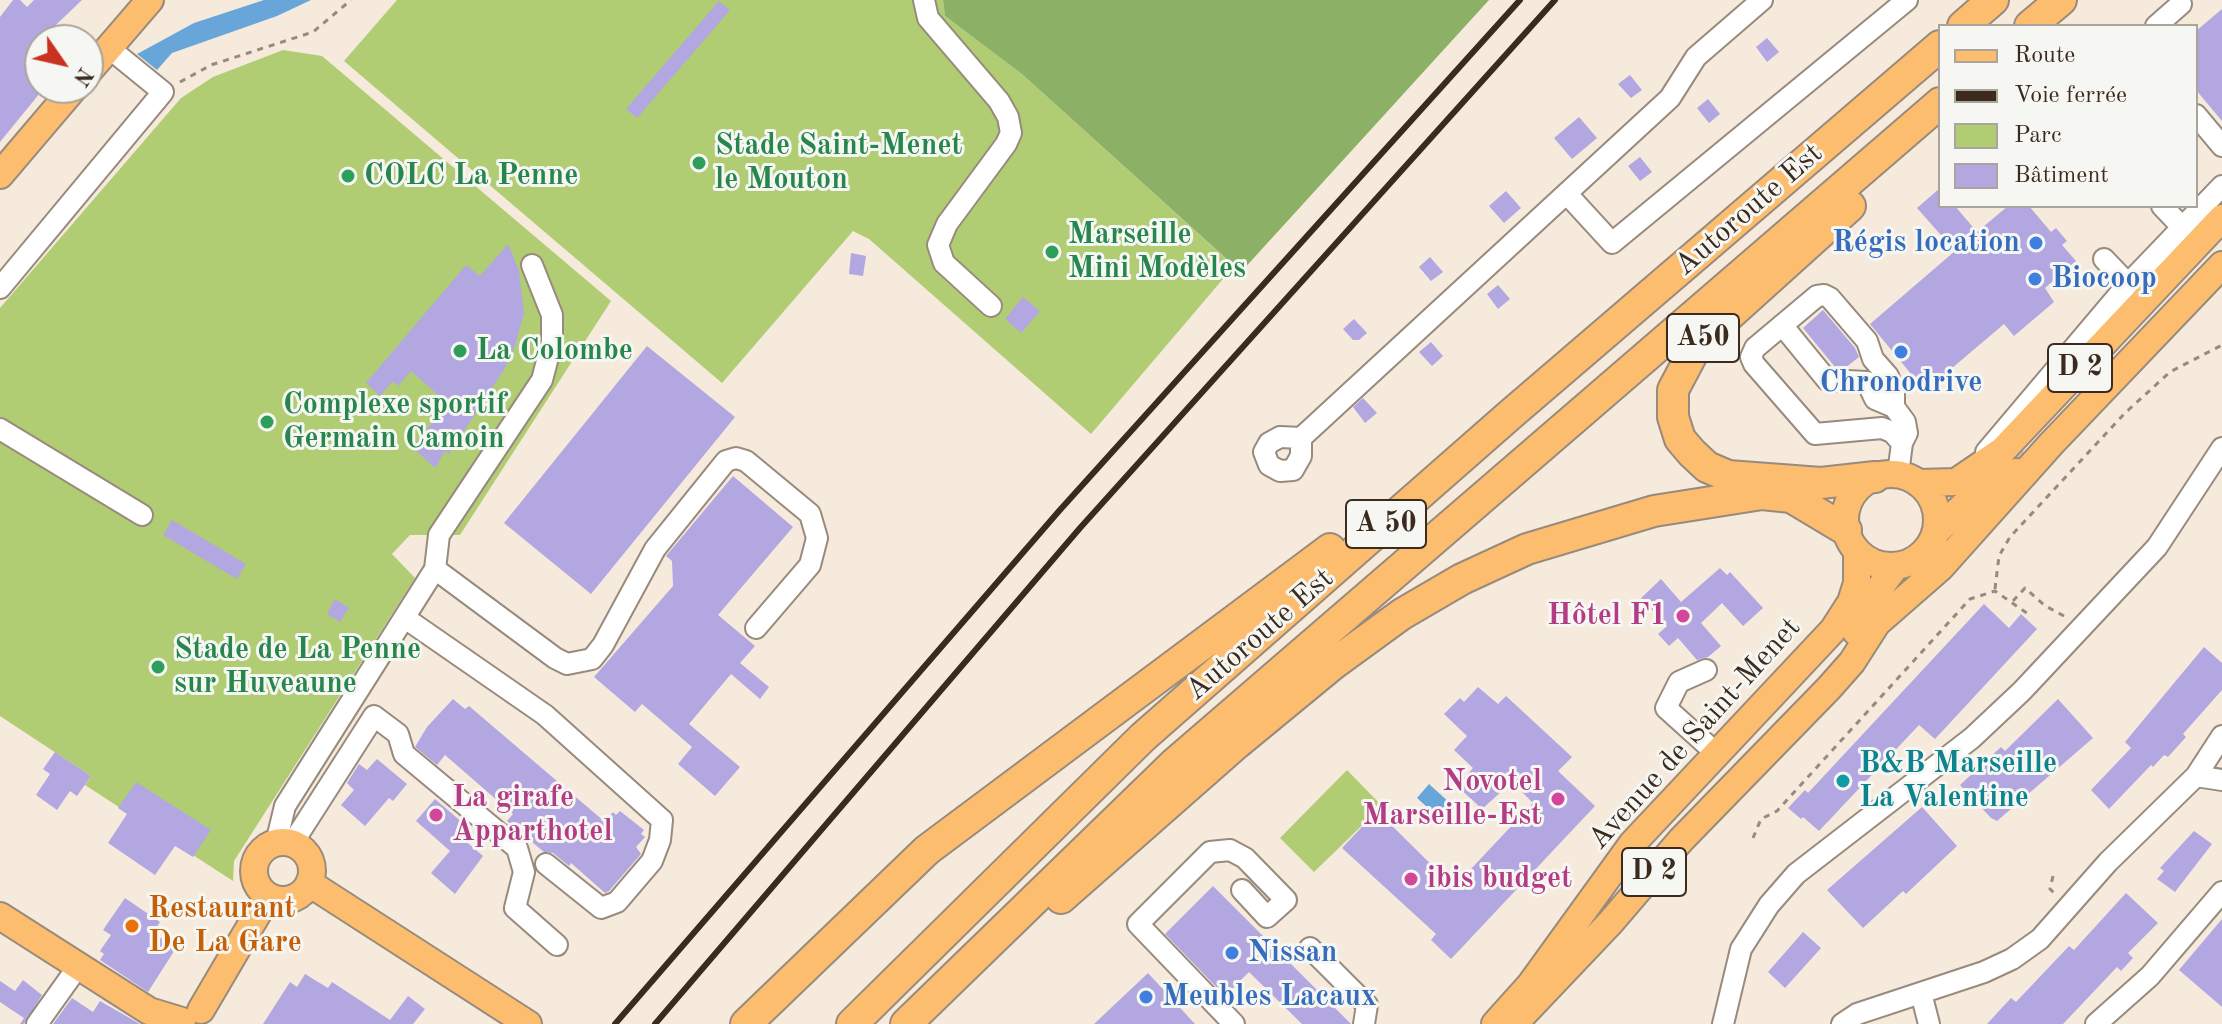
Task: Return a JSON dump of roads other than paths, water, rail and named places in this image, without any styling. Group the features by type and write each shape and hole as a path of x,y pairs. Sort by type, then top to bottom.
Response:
{"highway":[{"path":"1965,24 1993,0"},
{"path":"2032,24 2061,0"},
{"path":"2050,24 2076,0"},
{"name":"Autoroute Est","path":"852,1024 1143,737 1511,414 1938,48"},
{"name":"Autoroute Est","path":"906,1024 1176,762 1938,105"},
{"name":"A50","path":"1897,478 1821,483 1728,476 1707,467 1680,439 1673,417 1673,390 1698,343 1938,126"},
{"path":"746,1024 927,850 1511,414"},
{"path":"918,1024 1236,744 1320,675 1402,614 1462,579 1527,549 1654,511 1762,494 1791,497 1852,540"}],"main road":[{"path":"104,54 150,0"},
{"path":"0,175 60,104"},
{"name":"D 2","path":"1897,478 1956,482 2003,450 2222,218"},
{"name":"D 2","path":"2021,449 2222,235"},
{"name":"Avenue de Saint-Menet","path":"1514,1024 1852,662 1877,623 1940,568 2051,444 2222,265"},
{"name":"D 2","path":"1936,532 1962,507 2051,444"},
{"path":"1897,478 1934,505 1936,532 1921,555 1896,566 1881,565 1852,540 1846,513 1851,498 1861,485 1897,478"},
{"name":"Avenue de Saint-Menet","path":"1495,1024 1530,985 1632,844 1841,619 1857,583 1852,540"},
{"name":"Avenue de Saint-Menet","path":"1795,720 1845,656 1869,602 1896,566"},
{"path":"1530,985 1599,911 1662,830 1796,688"},
{"path":"284,844 308,856 311,864 309,883 296,897 287,900 268,896 261,890 254,872 260,854 284,844"},
{"path":"309,883 528,1024"},
{"path":"0,916 77,968 149,1011 194,1020 268,896"}],"street":[{"path":"924,0 928,18 999,101 1008,117 1011,133 1006,144 947,224 938,245 944,263 991,306"},
{"path":"1301,438 1670,98 1696,57 1762,0"},
{"path":"1567,194 1612,243 1907,0"},
{"path":"2158,24 2181,4"},
{"path":"0,288 163,92 109,48"},
{"path":"2198,117 2222,146"},
{"path":"1970,474 2128,284 2222,186"},
{"path":"2164,208 2182,227"},
{"path":"2104,259 2128,284"},
{"path":"284,844 285,806 435,569 439,535 542,380 552,342 552,315 532,265"},
{"path":"1894,407 1894,391 1888,376 1873,359 1867,341 1830,298 1817,296 1755,348 1751,357 1809,431 1829,435 1882,428 1892,432 1902,443"},
{"path":"1782,325 1827,380 1867,382 1875,399 1894,407 1905,422 1907,433 1902,443 1897,478"},
{"path":"0,429 142,515"},
{"path":"1723,1024 1741,949 1769,905 1796,874 1972,738 2157,547 2222,448"},
{"path":"435,569 555,658 567,664 592,659 603,645 655,549 726,461 736,458 746,461 810,514 817,538 810,565 756,628"},
{"path":"405,618 545,715 662,820 660,840 652,861 617,902 601,908 546,864"},
{"path":"1706,670 1679,682 1666,708 1716,753"},
{"path":"284,844 374,716 398,734 404,754 517,848 524,872 515,908 557,945"},
{"path":"1668,727 1695,737"},
{"path":"1842,1024 1857,1014 1984,972 2012,959 2040,939 2108,862 2196,776 2222,736"},
{"path":"2196,776 2222,780"},
{"path":"1234,1024 1138,924 1210,852 1230,850 1245,858 1286,900 1267,917 1242,890"},
{"path":"2096,1024 2150,976 2222,892"},
{"path":"1310,948 1367,1005 1364,1024"},
{"path":"37,1024 77,968"},
{"path":"1921,993 1929,1024"}],"water":[{"path":"264,0 311,0 277,16 172,53 157,70 137,54 194,23"},
{"path":"1429,784 1461,813 1449,827 1417,798"}],"tunnel":[{"path":"1988,485 2021,449"},
{"path":"1884,595 1956,519"}],"railway":[{"path":"615,1024 1059,511 1520,0"},
{"path":"655,1024 1080,528 1555,0"}],"place":[{"name":"Stade Saint-Menet le Mouton","path":"699,163"},
{"name":"COLC La Penne","path":"348,176"},
{"name":"Régis location","path":"2036,243"},
{"name":"Marseille Mini Modèles","path":"1052,252"},
{"name":"Biocoop","path":"2035,279"},
{"name":"La Colombe","path":"460,351"},
{"name":"Chronodrive","path":"1901,352"},
{"name":"Complexe sportif Germain Camoin","path":"267,422"},
{"name":"Hôtel F1","path":"1683,616"},
{"name":"Stade de La Penne sur Huveaune","path":"158,667"},
{"name":"B&B Marseille La Valentine","path":"1843,781"},
{"name":"Novotel Marseille-Est","path":"1558,799"},
{"name":"La girafe Apparthotel","path":"436,815"},
{"name":"ibis budget","path":"1411,879"},
{"name":"Restaurant De La Gare","path":"132,926"},
{"name":"Nissan","path":"1232,953"},
{"name":"Meubles Lacaux","path":"1146,997"}]}
